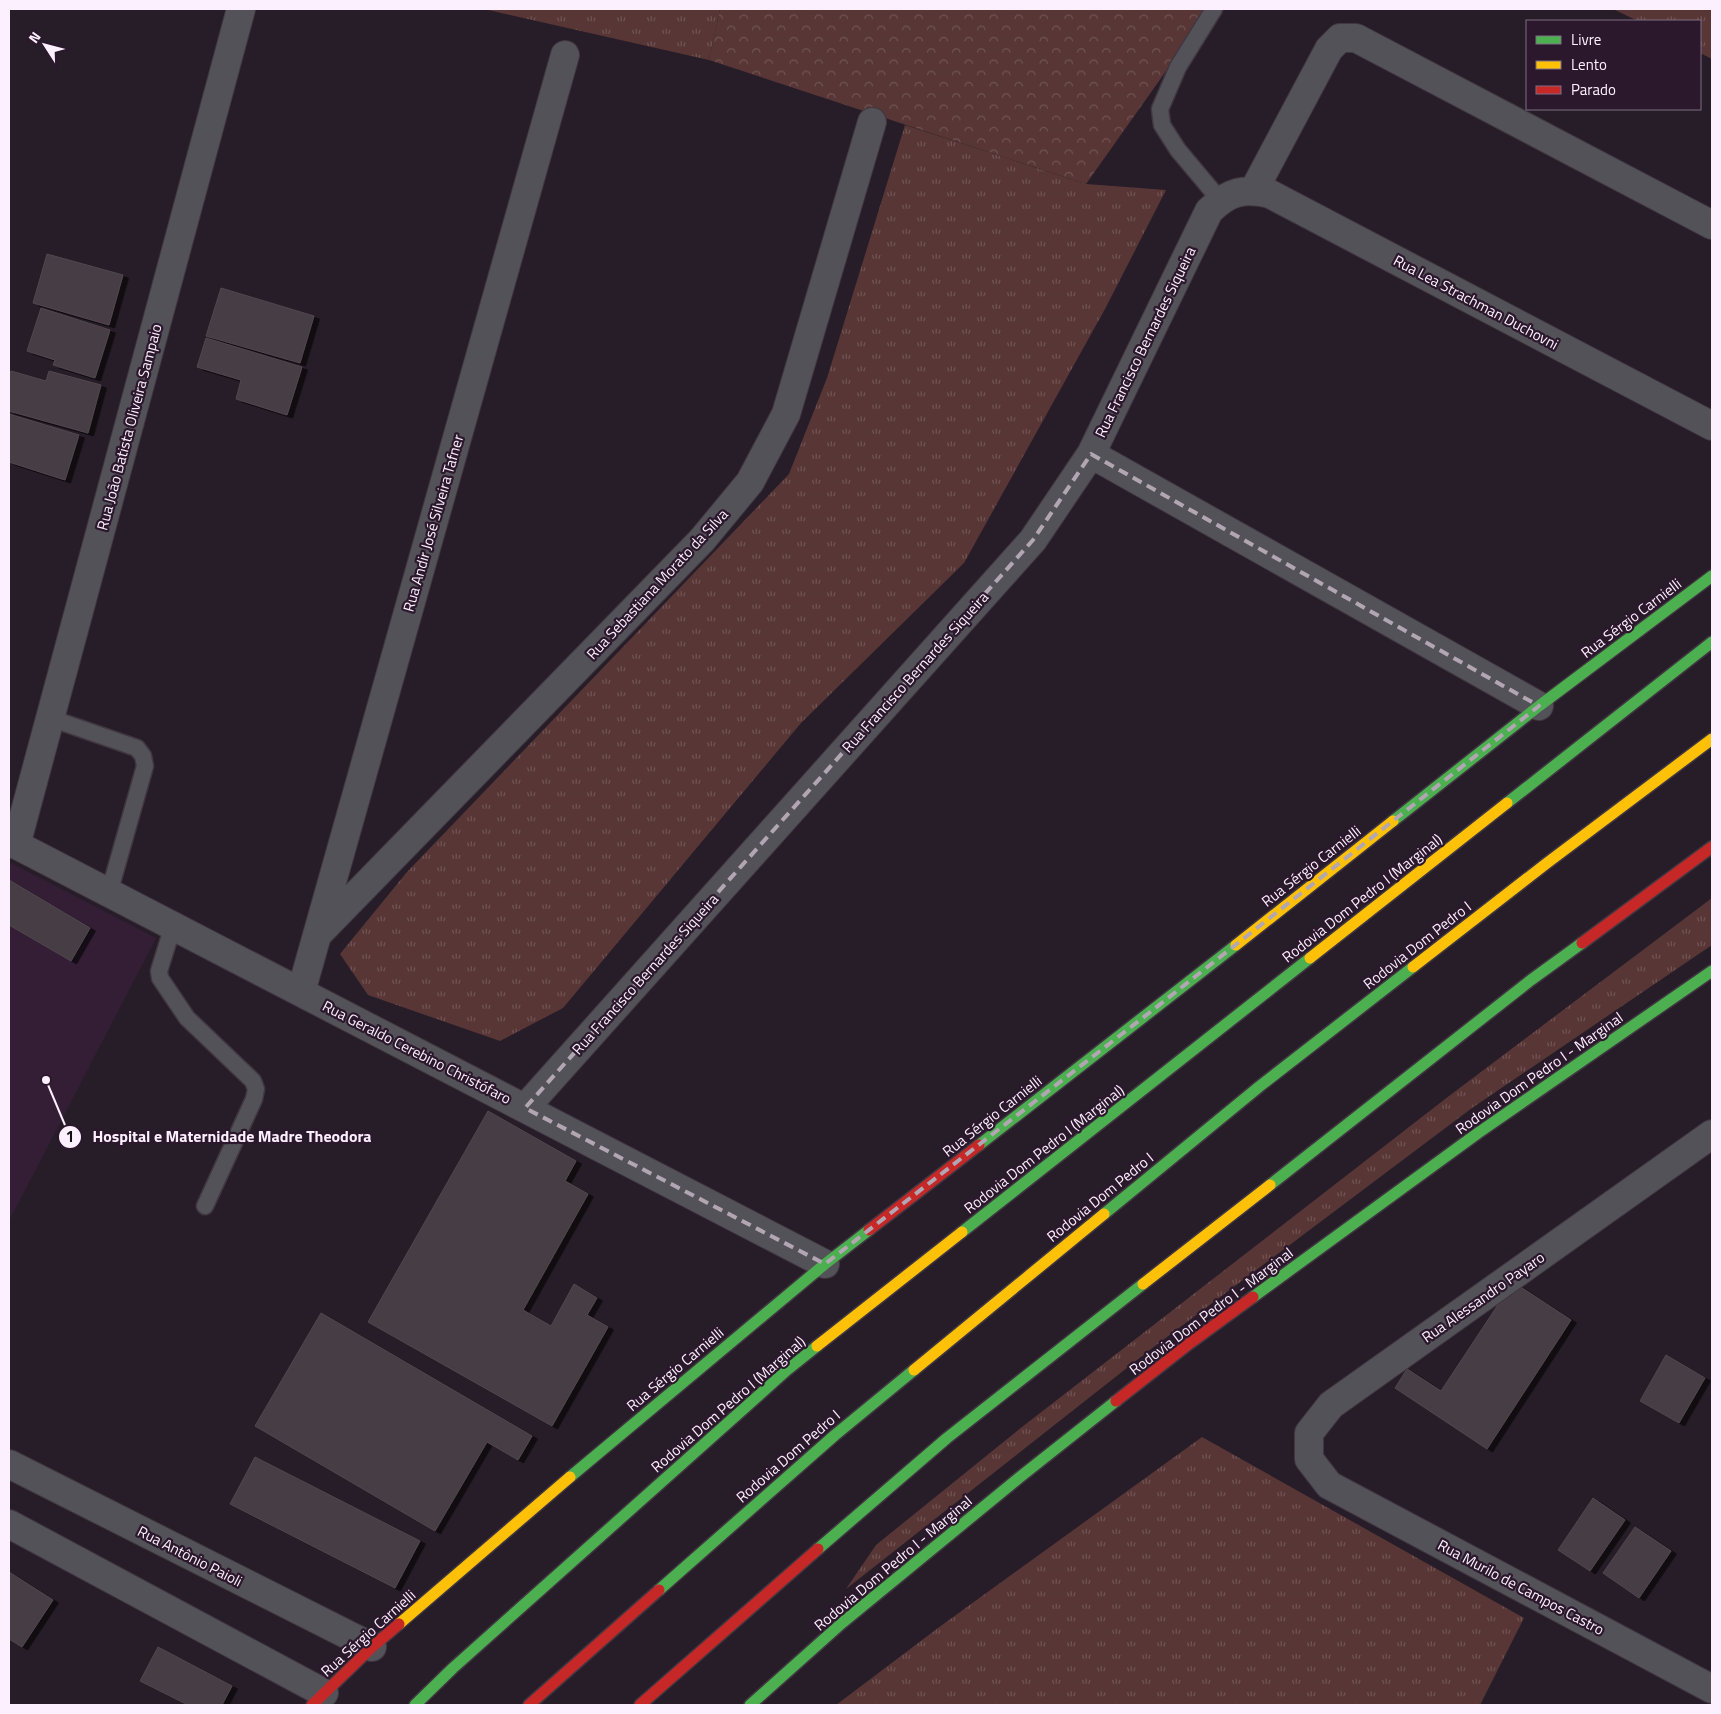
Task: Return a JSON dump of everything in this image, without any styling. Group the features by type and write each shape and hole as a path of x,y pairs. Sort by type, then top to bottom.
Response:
{"main road":[{"name":"Rua Sérgio Carnielli","path":"318,1699 372,1647 598,1453 825,1264 1157,1007 1539,706 1712,576"},
{"name":"Rodovia Dom Pedro I (Marginal)","path":"415,1705 453,1668 787,1370 1712,642"},
{"name":"Rodovia Dom Pedro I","path":"529,1705 835,1434 1244,1098 1547,863 1712,739"},
{"path":"640,1705 946,1438 1531,980 1712,847"},
{"name":"Rodovia Dom Pedro I - Marginal","path":"750,1705 842,1623 1190,1343 1478,1133 1712,971"}],"street":[{"name":"Rua João Batista Oliveira Sampaio","path":"12,843 50,718 242,9"},
{"name":"Rua Francisco Bernardes Siqueira","path":"525,1108 1033,540 1090,454 1209,211 1237,194 1329,49 1340,38 1356,38 1712,225"},
{"name":"Rua Andir José Silveira Tafner","path":"301,992 565,55"},
{"name":"Rua Sebastiana Morato da Silva","path":"317,935 702,540 750,482 786,414 872,122"},
{"name":"Rua Lea Strachman Duchovni","path":"1237,194 1270,194 1712,426"},
{"path":"1090,454 1539,706"},
{"name":"Rua Geraldo Cerebino Christófaro","path":"12,843 825,1264"},
{"name":"Rua Alessandro Payaro","path":"1329,1485 1309,1459 1309,1433 1331,1405 1712,1134"},
{"name":"Rua Antônio Paioli","path":"9,1464 372,1647"},
{"name":"Rua Murilo de Campos Castro","path":"1329,1485 1712,1689"},
{"path":"9,1524 318,1699"}],"lane":[{"path":"1214,9 1178,67 1160,109 1162,125 1178,150 1237,194"},
{"path":"50,718 137,748 143,756 145,766 109,893"},
{"path":"173,926 158,971 160,978 187,1018 252,1081 256,1089 254,1099 205,1206"}],"highlighted area":[{"path":"1091,454 1539,706 1149,1013 825,1264 525,1108 1033,540"}],"shaded area":[{"path":"9,862 156,938 9,1221"}],"green space":[{"path":"484,9 720,9 709,60"},
{"path":"720,9 1210,9 1086,184 709,60"},
{"path":"1613,9 1712,9 1712,59 1701,54 1701,20 1636,20"},
{"path":"905,125 1086,184 1166,190 1105,309 964,563 801,723 563,1008 500,1041 368,995 340,954 407,872 789,474 827,378"},
{"path":"1712,898 1712,945 1472,1108 1151,1349 846,1589 876,1545 1022,1427 1449,1096"},
{"path":"1202,1437 1524,1618 1480,1705 836,1705 938,1628"}],"building":[{"path":"47,254 123,275 109,325 33,303"},
{"path":"221,288 314,316 300,363 206,336"},
{"path":"41,308 110,330 95,378 53,365 55,360 27,351"},
{"path":"206,338 302,367 287,415 236,399 241,380 197,367"},
{"path":"11,371 46,381 49,371 101,385 88,433 9,411 9,377"},
{"path":"9,414 79,435 65,480 9,462"},
{"path":"9,880 90,928 71,961 9,925"},
{"path":"488,1111 576,1161 565,1181 588,1194 523,1310 551,1326 574,1284 597,1298 587,1315 608,1327 552,1426 368,1322"},
{"path":"1513,1282 1571,1320 1487,1449 1395,1388 1407,1369 1441,1391"},
{"path":"321,1313 532,1436 518,1460 487,1442 435,1531 255,1426"},
{"path":"1666,1355 1705,1378 1679,1423 1640,1401"},
{"path":"255,1457 420,1541 395,1588 230,1504"},
{"path":"1593,1498 1625,1520 1590,1571 1558,1550"},
{"path":"1635,1527 1671,1551 1639,1598 1603,1573"},
{"path":"9,1572 53,1600 22,1647 9,1639"},
{"path":"158,1647 232,1686 222,1705 188,1705 140,1681"}],"traffic: fast":[{"path":"1393,821 1539,706 1712,576"},
{"path":"1507,803 1712,642"},
{"path":"1270,1185 1531,980 1582,943"},
{"path":"979,1145 1236,945"},
{"path":"962,1232 1310,958"},
{"path":"1104,1214 1260,1086 1413,967"},
{"path":"1253,1297 1478,1133 1712,971"},
{"path":"570,1477 825,1264 869,1230"},
{"path":"818,1549 947,1438 1143,1284"},
{"path":"415,1705 453,1668 787,1370 817,1346"},
{"path":"659,1590 835,1435 914,1370"},
{"path":"750,1705 842,1623 1116,1401"}],"traffic: slow":[{"path":"1413,967 1712,739"},
{"path":"1310,958 1507,803"},
{"path":"1236,945 1393,821"},
{"path":"1143,1284 1270,1185"},
{"path":"914,1370 1104,1214"},
{"path":"817,1346 962,1232"},
{"path":"399,1624 570,1477"}],"traffic: jam":[{"path":"1582,943 1712,847"},
{"path":"869,1230 979,1145"},
{"path":"1116,1401 1253,1297"},
{"path":"640,1705 818,1549"},
{"path":"529,1705 659,1590"},
{"path":"312,1705 372,1647 399,1624"}],"place":[{"name":"Hospital e Maternidade Madre Theodora","path":"46,1080"}]}
